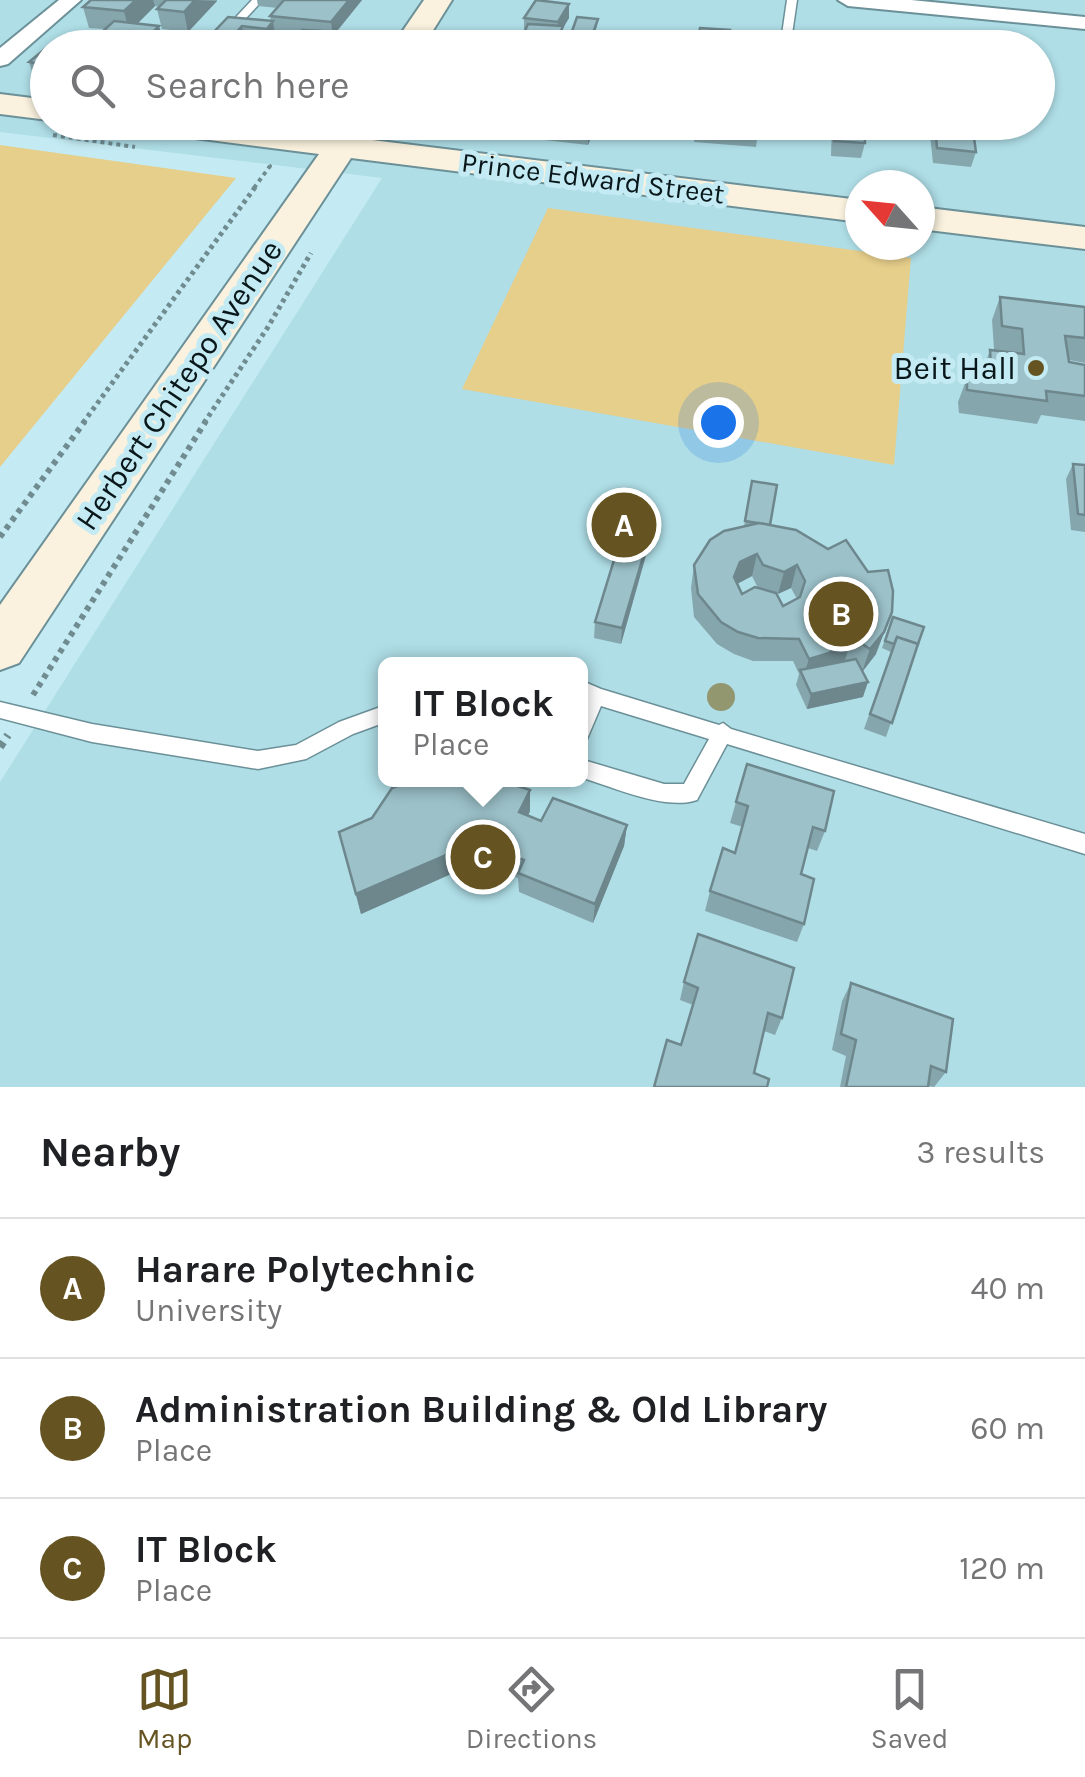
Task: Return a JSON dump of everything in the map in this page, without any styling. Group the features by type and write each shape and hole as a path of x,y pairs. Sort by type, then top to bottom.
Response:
{"main road":[{"path":"418,30 438,0"},
{"path":"0,104 30,116"},
{"name":"Herbert Chitepo Avenue","path":"0,648 346,140"},
{"name":"Prince Edward Street","path":"383,140 845,209"},
{"path":"935,220 1085,238"}],"street":[{"path":"35,30 72,0"},
{"path":"848,0 1085,23"},
{"path":"0,59 30,34"}],"lane":[{"path":"229,30 258,0"},
{"path":"788,30 792,0"},
{"path":"588,692 1085,844"},
{"path":"10,713 92,733 258,760 299,753 378,716"},
{"path":"588,770 664,793 690,793 723,732"}],"path":[{"path":"0,537 270,166 251,163"},
{"path":"0,747 10,713 268,328 314,248"}],"shaded area":[{"path":"0,0 1085,0 1085,1087 0,1087 0,782 382,178 66,140 1055,140 1055,30 30,30 30,136 0,132"},
{"path":"0,145 236,178 0,467"},
{"path":"548,208 845,249 845,260 911,260 894,465 462,389"}],"building":[{"path":"91,0 136,0 124,11 83,7"},
{"path":"166,0 195,0 184,12 157,9"},
{"path":"284,0 349,0 331,22 270,16"},
{"path":"536,0 569,4 558,22 524,18"},
{"path":"228,17 273,21 267,29 242,26 238,30 216,30"},
{"path":"577,17 598,19 594,30 572,30"},
{"path":"114,21 159,26 155,30 104,30"},
{"path":"528,24 563,26 561,30 525,30"},
{"path":"936,140 974,140 976,152 937,148"},
{"path":"1000,297 1085,307 1085,338 1065,336 1069,362 1085,365 1085,396 1046,391 1047,401 967,390 967,378 992,382 990,350 1024,354 1022,329 1002,326"},
{"path":"1073,464 1085,465 1085,515 1078,514"},
{"path":"752,481 777,485 770,525 745,521"},
{"path":"759,523 796,530 828,549 846,540 868,572 888,570 892,612 884,632 870,649 852,637 829,653 809,659 799,639 758,638 721,622 698,594 694,565 710,540 724,531","holes":["757,554 763,565 784,572 797,565 805,581 800,597 783,606 776,593 755,587 742,594 734,577 740,562"]},
{"path":"622,534 648,540 622,628 595,622"},
{"path":"893,617 924,627 918,644 897,637 894,644 885,641"},
{"path":"897,637 918,644 892,723 870,714"},
{"path":"856,659 868,682 811,694 800,670"},
{"path":"747,764 834,791 825,831 813,827 801,874 814,879 804,924 710,891 723,848 735,853 748,806 736,802"},
{"path":"521,787 530,790 519,812 541,821 553,798 627,825 595,904 518,873 524,860 476,842 356,894 339,832 372,818 392,788"},
{"path":"698,934 794,968 782,1018 768,1013 754,1073 769,1079 767,1087 654,1087 667,1040 681,1045 698,988 684,982"},
{"path":"851,983 953,1019 946,1072 931,1066 928,1087 846,1087 856,1040 841,1034"}],"place":[{"name":"Beit Hall","path":"1036,368"},
{"name":"Harare Polytechnic","path":"624,525"},
{"name":"Administration Building & Old Library","path":"841,614"},
{"name":"IT Block","path":"483,857"}]}
